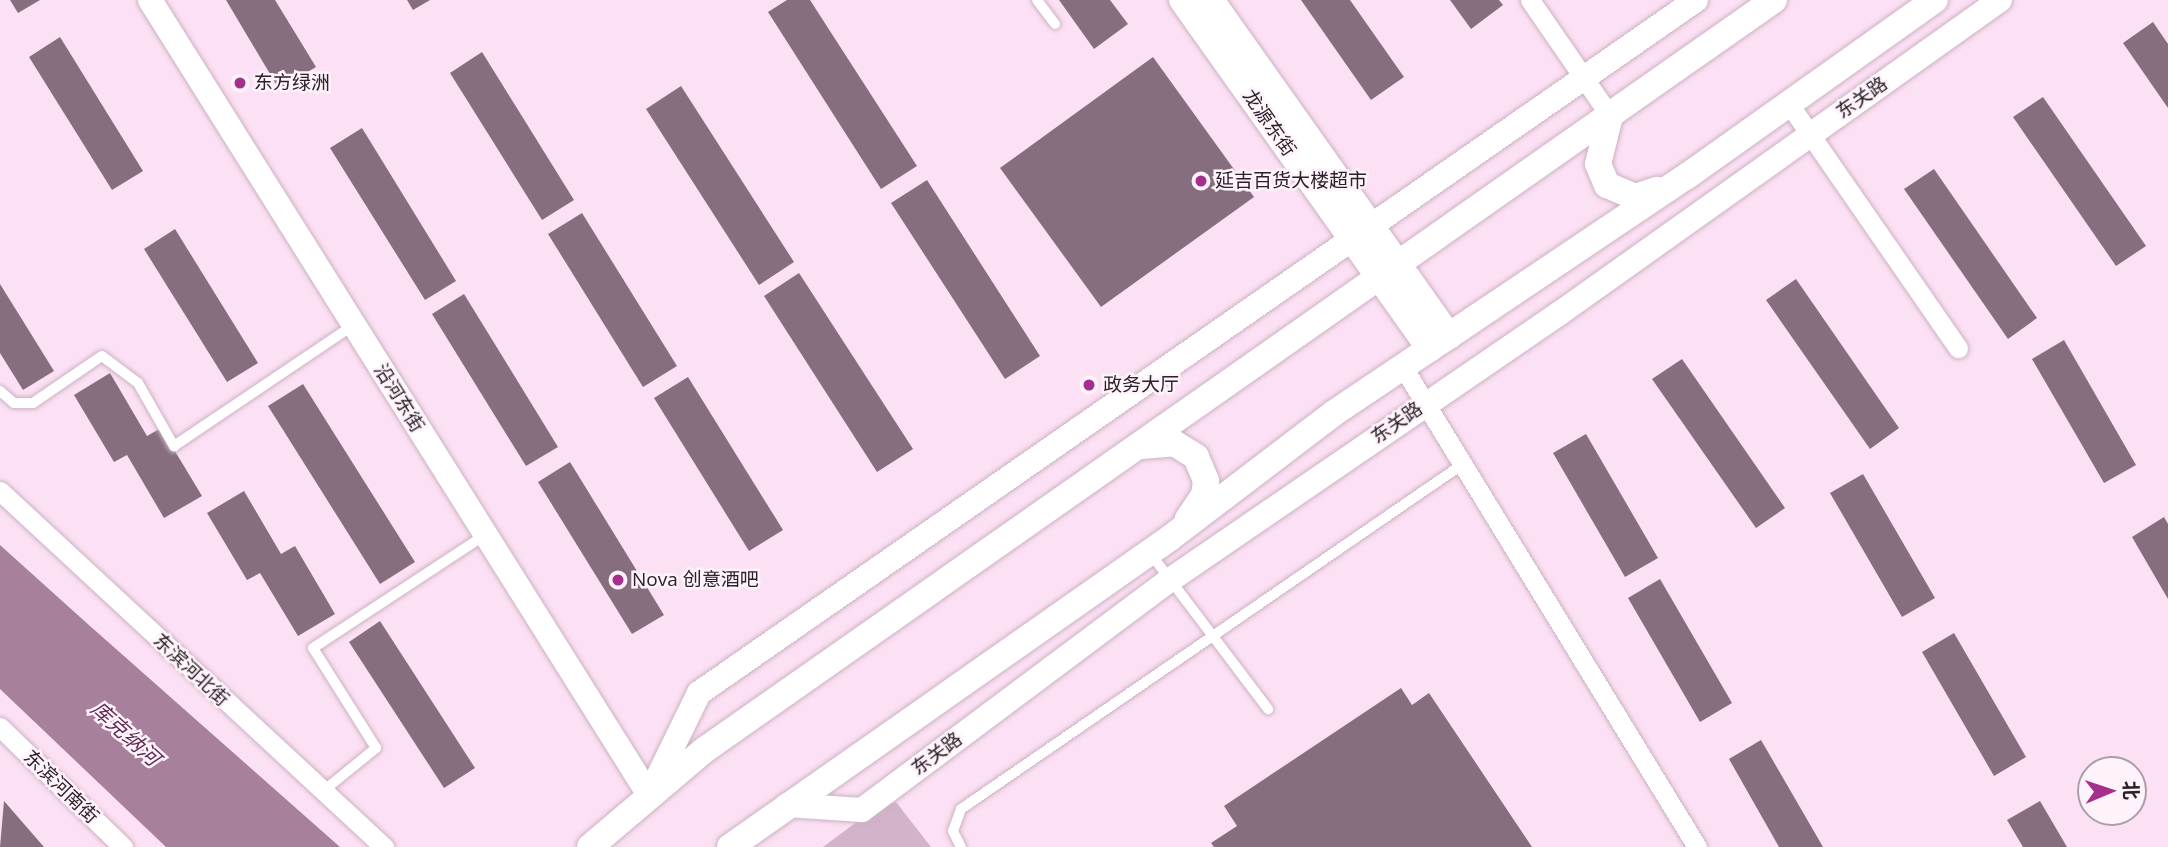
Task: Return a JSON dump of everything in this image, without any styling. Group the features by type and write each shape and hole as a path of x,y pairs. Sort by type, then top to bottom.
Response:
{"main road":[{"name":"龙源东街","path":"1182,0 1362,233"},
{"name":"龙源东街","path":"1211,0 1362,233 1439,342"},
{"path":"590,847 703,751 1774,0"},
{"name":"东关路","path":"730,847 1159,545 1334,413 1687,176 1935,0"},
{"path":"1610,116 1598,164 1615,191 1646,196 1687,176"},
{"path":"1127,454 1149,443 1174,443 1196,457 1203,468 1206,481 1199,508 1159,545"}],"street":[{"name":"沿河东街","path":"150,0 649,795"},
{"path":"1530,0 1610,116"},
{"path":"649,795 699,694 1696,0"},
{"name":"东关路","path":"787,805 862,810 1170,580 1811,135 2000,0"},
{"path":"1789,104 1958,348"},
{"path":"1403,367 1697,847"},
{"name":"东滨河北街","path":"0,491 384,847"},
{"name":"东滨河南街","path":"0,727 122,847"}],"lane":[{"path":"1037,0 1055,24"},
{"path":"0,391 14,403 33,403 102,356 138,383 174,446 354,325"},
{"path":"961,847 953,831 961,809 1462,464"},
{"path":"322,792 376,748 313,648 486,535"},
{"path":"1159,545 1170,580 1268,709"}],"shaded area":[{"path":"896,802 931,847 823,847 870,812"}],"water":[{"name":"库克纳河","path":"0,545 340,847 166,847 0,689"}],"building":[{"path":"10,0 40,0 18,13"},
{"path":"226,0 275,0 316,67 279,89"},
{"path":"407,0 430,0 413,10"},
{"path":"787,0 810,0 917,166 881,189 768,12"},
{"path":"1059,0 1110,0 1128,24 1094,49"},
{"path":"1301,0 1350,0 1404,77 1371,100"},
{"path":"1450,0 1499,0 1503,5 1471,29"},
{"path":"2153,22 2168,44 2168,108 2123,43"},
{"path":"60,37 143,171 112,190 29,57"},
{"path":"482,52 574,200 542,220 450,73"},
{"path":"1153,57 1254,197 1101,307 1000,168"},
{"path":"681,86 794,262 759,285 646,109"},
{"path":"2043,97 2146,246 2116,266 2013,117"},
{"path":"362,128 456,281 425,300 330,148"},
{"path":"1934,169 2037,318 2008,339 1904,189"},
{"path":"927,180 1040,356 1005,379 891,203"},
{"path":"582,213 677,366 643,387 548,234"},
{"path":"175,229 258,363 227,382 144,249"},
{"path":"799,273 913,449 877,472 764,296"},
{"path":"1796,279 1899,428 1870,449 1766,300"},
{"path":"0,284 54,371 23,390 0,353"},
{"path":"464,294 558,447 526,466 432,314"},
{"path":"2064,340 2136,465 2104,483 2032,359"},
{"path":"1682,359 1785,508 1756,528 1652,379"},
{"path":"110,373 147,436 161,428 202,496 164,518 127,455 114,462 74,395"},
{"path":"688,377 783,530 749,551 654,398"},
{"path":"303,384 415,562 380,584 268,406"},
{"path":"1586,434 1658,558 1625,577 1553,453"},
{"path":"570,462 664,615 632,634 538,482"},
{"path":"1863,474 1935,598 1902,617 1830,493"},
{"path":"244,491 281,554 295,546 335,614 298,636 260,573 247,580 207,513"},
{"path":"2164,517 2168,524 2168,599 2132,537"},
{"path":"1660,579 1732,703 1700,722 1628,598"},
{"path":"380,621 475,768 444,788 349,642"},
{"path":"1954,633 2026,757 1994,776 1922,652"},
{"path":"1401,688 1412,705 1429,693 1532,847 1214,847 1211,843 1237,826 1224,806"},
{"path":"1761,740 1823,847 1779,847 1729,759"},
{"path":"4,801 44,847 0,847"},
{"path":"2040,801 2067,847 2023,847 2007,820"}],"place":[{"name":"东方绿洲","path":"240,83"},
{"name":"延吉百货大楼超市","path":"1201,181"},
{"name":"政务大厅","path":"1089,385"},
{"name":"Nova 创意酒吧","path":"618,580"}]}
